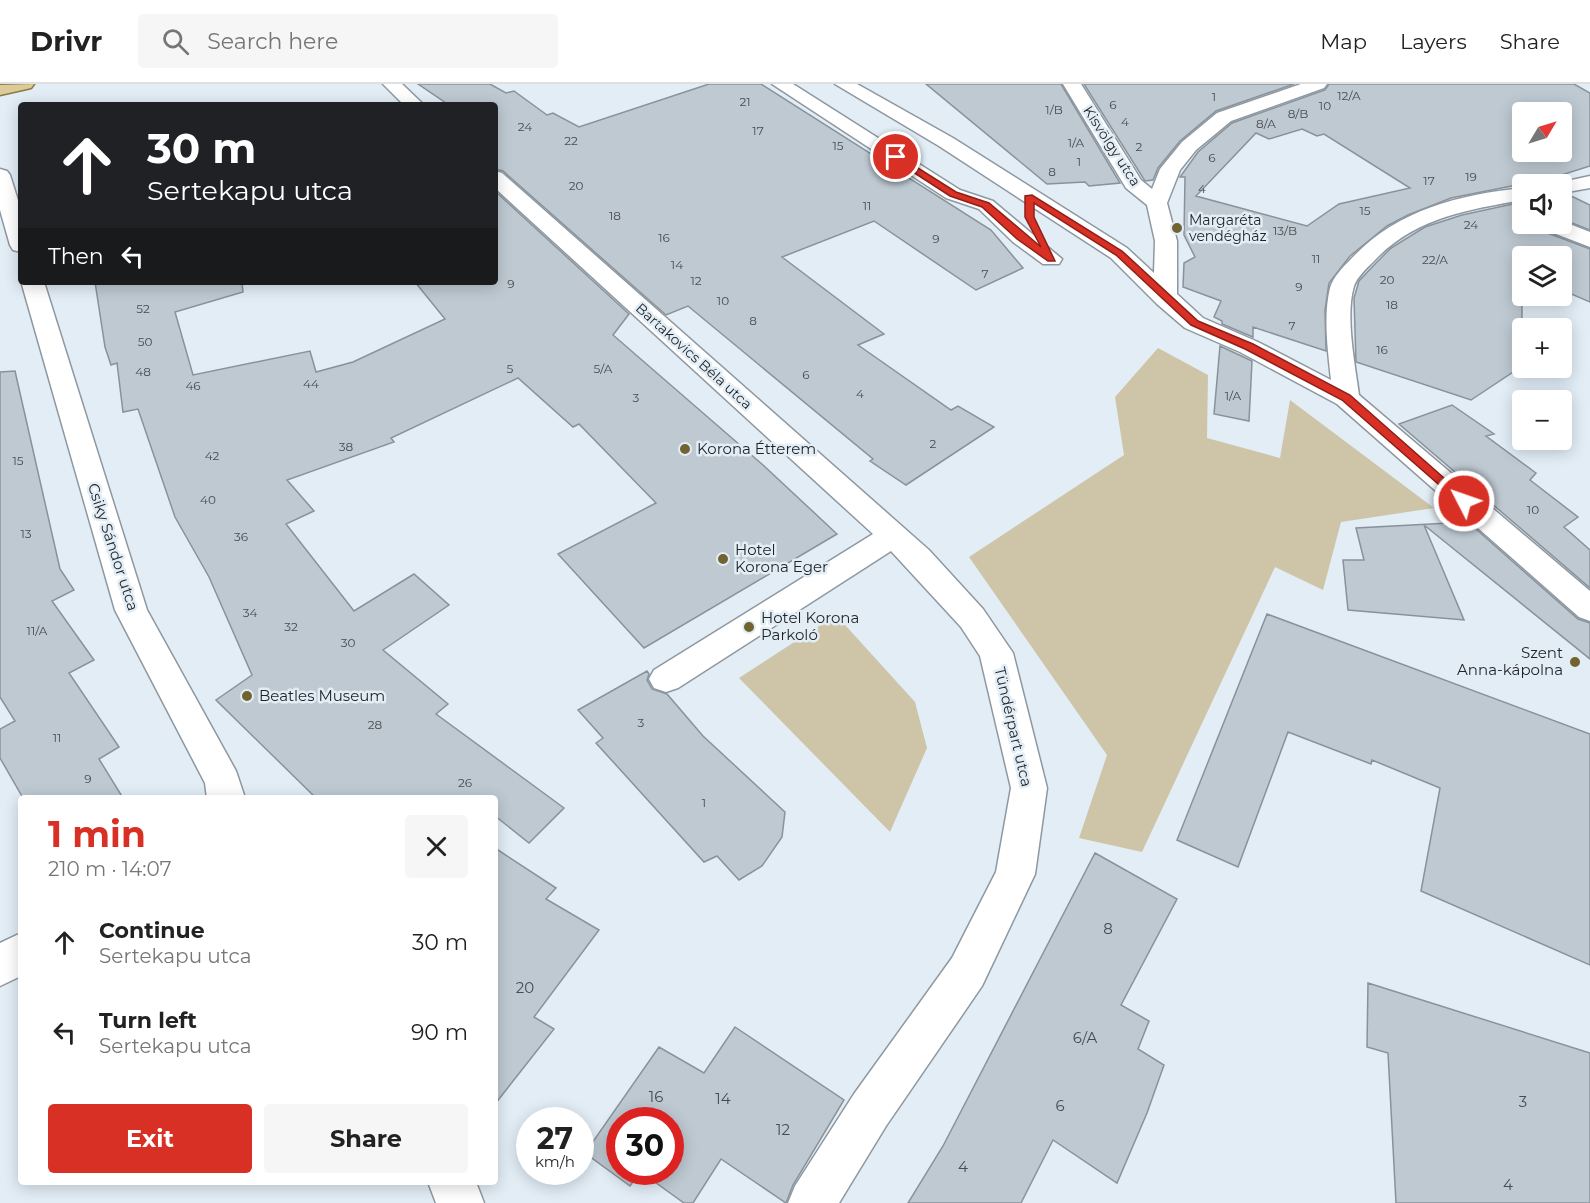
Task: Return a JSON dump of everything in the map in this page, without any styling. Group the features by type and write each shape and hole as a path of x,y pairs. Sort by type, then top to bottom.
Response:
{"main road":[{"path":"0,90 25,84"}],"street":[{"path":"392,84 412,102"},
{"path":"781,84 953,194 986,205 1021,237 1052,259 1029,217 1029,196"},
{"path":"843,84 946,142 1119,253 1165,299 1194,323 1249,347 1346,398 1590,609"},
{"name":"Kisvölgy utca","path":"1072,84 1133,184 1157,203"},
{"path":"1165,299 1166,241 1157,203 1170,169 1189,146 1224,117 1266,94 1318,84"},
{"path":"0,175 18,235"},
{"name":"Bartakovics Béla utca","path":"498,180 892,536"},
{"path":"1572,185 1590,182"},
{"path":"1346,398 1340,333 1342,285 1372,248 1402,225 1432,212 1511,196"},
{"path":"1572,233 1590,240"},
{"name":"Csiky Sándor utca","path":"33,285 131,610 223,782 225,795"},
{"path":"666,679 892,536"},
{"name":"Tündérpart utca","path":"812,1203 870,1110 967,972 1015,874 1029,788 996,653 972,618 942,584 918,558 892,536"},
{"path":"0,966 18,955"},
{"path":"454,1185 460,1203"}],"shaded area":[{"path":"1158,348 1208,375 1207,438 1280,458 1290,400 1434,508 1341,522 1323,590 1275,567 1142,852 1079,838 1107,755 969,557 1124,455 1115,397"},
{"path":"836,615 915,702 927,748 890,832 739,678"}],"building":[{"path":"418,84 490,84 506,93 514,91 547,115 553,113 579,127 709,84 761,84 991,230 1023,268 976,290 874,221 782,257 884,334 858,345 951,410 958,406 994,427 906,485 870,461 873,459 688,306 666,315 503,171 498,170 498,102 445,102"},
{"path":"926,84 1061,84 1120,183 1089,186 1085,182 1047,184"},
{"path":"1084,84 1294,84 1216,111 1180,141 1158,168 1153,180 1145,181"},
{"path":"1329,84 1574,84 1590,93 1590,166 1564,174 1512,174 1512,186 1451,198 1387,226 1350,256 1329,283 1325,310 1326,351 1253,327 1253,337 1222,324 1222,321 1214,317 1221,301 1183,287 1184,263 1195,257 1184,235 1185,177 1180,177 1198,152 1232,123 1325,90","holes":["1302,129 1317,136 1324,134 1410,188 1339,204 1307,226 1196,196 1256,133 1269,139"]},
{"path":"498,194 629,314 613,335 763,465 837,534 644,648 558,554 656,503 579,424 573,427 518,378 391,438 394,442 287,480 314,511 286,524 354,611 414,574 449,605 383,650 448,704 436,714 564,808 529,843 498,818 498,795 313,795 216,700 252,675 209,577 175,517 138,409 123,412 117,363 111,365 105,347 95,285 242,285 243,292 175,312 193,375 310,351 316,372 353,362 445,319 417,285 498,285"},
{"path":"1572,196 1590,205 1590,230 1572,223"},
{"path":"1512,204 1512,234 1550,234 1590,249 1590,302 1572,294 1572,246 1512,246 1512,306 1522,306 1522,318 1512,318 1512,373 1471,400 1356,362 1354,298 1359,281 1391,248 1425,227 1462,215"},
{"path":"1220,346 1252,361 1249,421 1214,414"},
{"path":"15,371 60,569 74,590 52,601 94,660 69,673 119,747 99,759 121,795 21,795 0,758 0,729 15,721 0,697 0,372"},
{"path":"1452,405 1494,434 1486,436 1536,473 1530,480 1578,517 1564,527 1590,550 1590,588 1399,424"},
{"path":"1468,522 1578,619 1590,623 1590,659 1424,525 1464,620 1348,610 1343,560 1364,560 1356,528"},
{"path":"1267,614 1590,734 1590,965 1421,891 1440,788 1372,760 1371,764 1288,732 1238,867 1177,840"},
{"path":"647,671 649,674 647,680 652,689 667,694 703,736 785,812 782,837 762,866 739,880 717,856 704,862 596,743 603,738 578,710"},
{"path":"498,850 556,888 546,899 599,930 534,1017 554,1029 498,1100"},
{"path":"1095,853 1177,899 1121,1005 1149,1021 1138,1049 1164,1065 1147,1113 1117,1183 1053,1140 1021,1203 908,1203 943,1146"},
{"path":"1368,983 1590,1053 1590,1203 1396,1203 1388,1053 1367,1047"},
{"path":"735,1027 844,1100 793,1185 786,1203 721,1159 693,1203 684,1203 659,1185 684,1185 684,1107 617,1107 659,1047 704,1073"},
{"path":"606,1123 606,1168 594,1160 594,1140"}],"place":[{"name":"Margaréta vendégház","path":"1177,228"},
{"name":"Korona Étterem","path":"685,449"},
{"name":"Hotel Korona Eger","path":"723,559"},
{"name":"Hotel Korona Parkoló","path":"749,627"},
{"name":"Szent Anna-kápolna","path":"1575,662"},
{"name":"Beatles Museum","path":"247,696"}],"route":[{"path":"896,157 953,194 986,205 1021,237 1052,259 1029,217 1029,196 1119,253 1165,299 1194,323 1249,347 1346,398 1464,501"}]}
